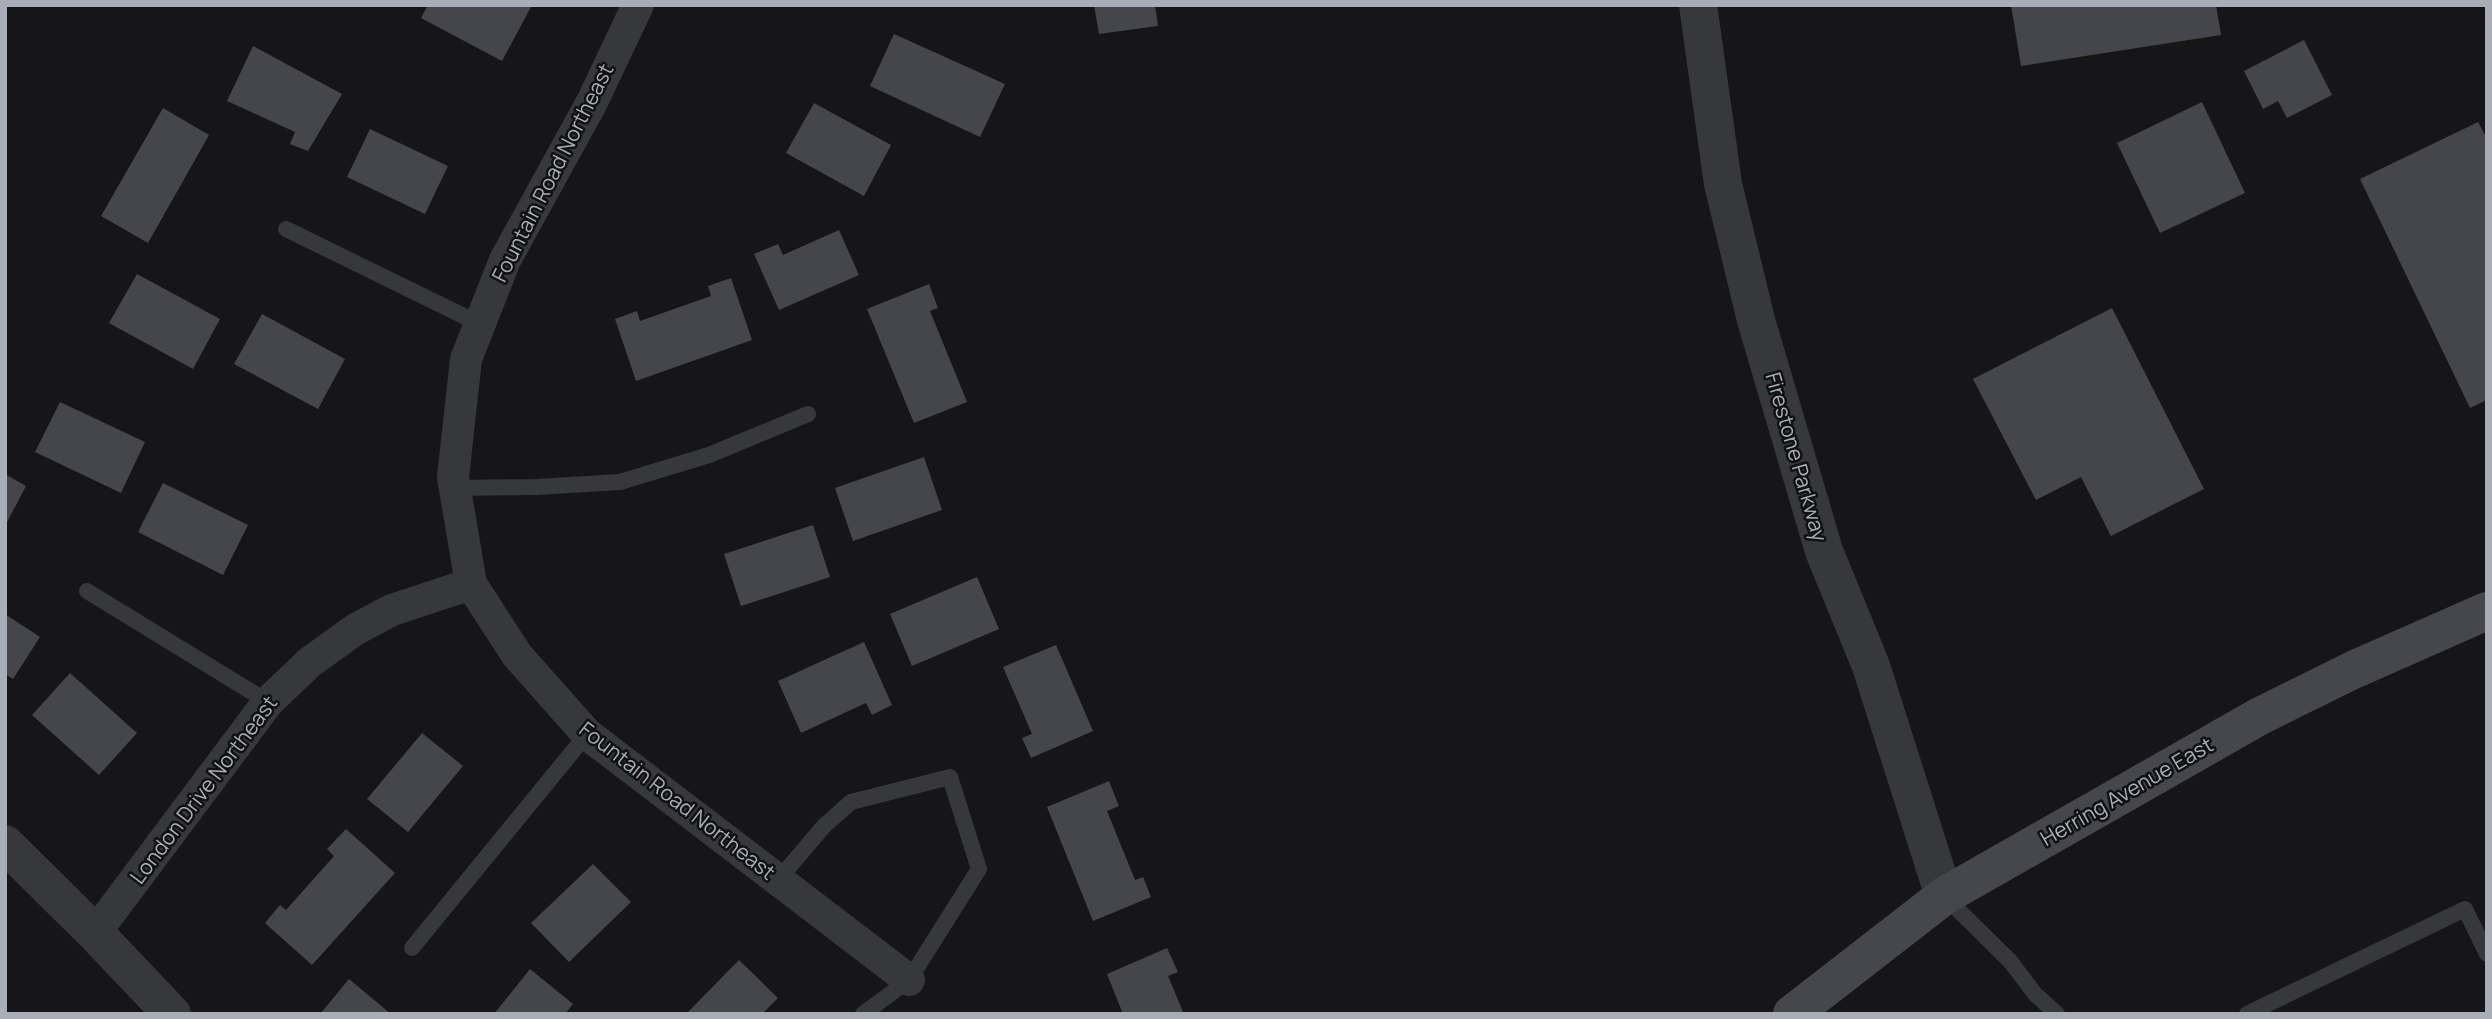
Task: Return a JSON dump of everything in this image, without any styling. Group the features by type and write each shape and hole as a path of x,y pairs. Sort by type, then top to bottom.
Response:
{"main road":[{"name":"Herring Avenue East","path":"1792,1014 1944,896 2260,716 2364,664 2487,611"}],"street":[{"name":"Fountain Road Northeast","path":"638,5 592,102 505,260 466,359 453,477 471,584 517,655 587,734 909,980"},
{"name":"Firestone Parkway","path":"1698,5 1723,184 1756,320 1824,551 1871,666 1944,896"},
{"name":"London Drive Northeast","path":"96,933 268,702 310,662 356,629 392,610 471,584"},
{"path":"5,844 96,933 172,1014"}],"lane":[{"path":"286,229 480,324"},
{"path":"455,488 620,482 709,455 808,414"},
{"path":"87,591 268,702"},
{"path":"412,948 587,734"},
{"path":"778,880 824,825 851,802 950,777 979,869 909,980 863,1014"},
{"path":"1944,896 2010,961 2035,995 2057,1014"},
{"path":"2246,1014 2465,909 2487,954"}],"building":[{"path":"428,5 532,5 502,61 421,18"},
{"path":"1094,5 1155,5 1158,26 1099,34"},
{"path":"2011,5 2216,5 2221,35 2021,66"},
{"path":"894,34 1005,84 980,137 870,86"},
{"path":"2304,40 2332,95 2287,118 2278,101 2263,109 2244,71"},
{"path":"253,46 342,94 308,151 290,144 295,132 227,101"},
{"path":"2202,102 2245,193 2160,233 2117,143"},
{"path":"814,103 891,145 864,196 786,153"},
{"path":"163,108 209,135 148,243 101,216"},
{"path":"2478,122 2487,139 2487,400 2470,408 2360,179"},
{"path":"370,129 448,166 425,214 347,177"},
{"path":"839,230 859,275 779,310 754,254 778,244 783,255"},
{"path":"137,274 220,319 193,369 109,323"},
{"path":"731,278 752,340 636,381 615,319 637,311 640,321 711,296 708,286"},
{"path":"929,284 938,308 930,311 967,402 914,423 867,309"},
{"path":"2112,308 2204,489 2111,536 2081,477 2036,500 1973,379"},
{"path":"262,314 345,359 318,409 234,364"},
{"path":"60,402 145,442 121,493 35,452"},
{"path":"924,457 942,510 853,541 835,488"},
{"path":"5,474 26,486 5,526"},
{"path":"163,483 248,525 223,575 138,532"},
{"path":"813,525 830,577 741,606 724,554"},
{"path":"977,577 999,629 912,666 890,614"},
{"path":"5,614 40,637 13,679 5,674"},
{"path":"864,642 892,705 872,715 866,703 801,733 778,681"},
{"path":"1056,645 1093,731 1031,758 1022,738 1032,734 1003,667"},
{"path":"70,673 137,733 99,775 32,715"},
{"path":"422,733 463,766 408,832 367,799"},
{"path":"1109,781 1119,806 1107,811 1135,880 1143,877 1151,897 1093,921 1047,807"},
{"path":"346,829 395,873 312,965 265,923 280,905 286,910 334,856 327,849"},
{"path":"593,864 631,902 569,962 531,923"},
{"path":"1167,948 1178,972 1168,976 1184,1014 1123,1014 1107,974"},
{"path":"739,960 778,998 762,1014 686,1014"},
{"path":"530,969 573,1004 565,1014 494,1014"},
{"path":"349,979 391,1014 320,1014"}]}
